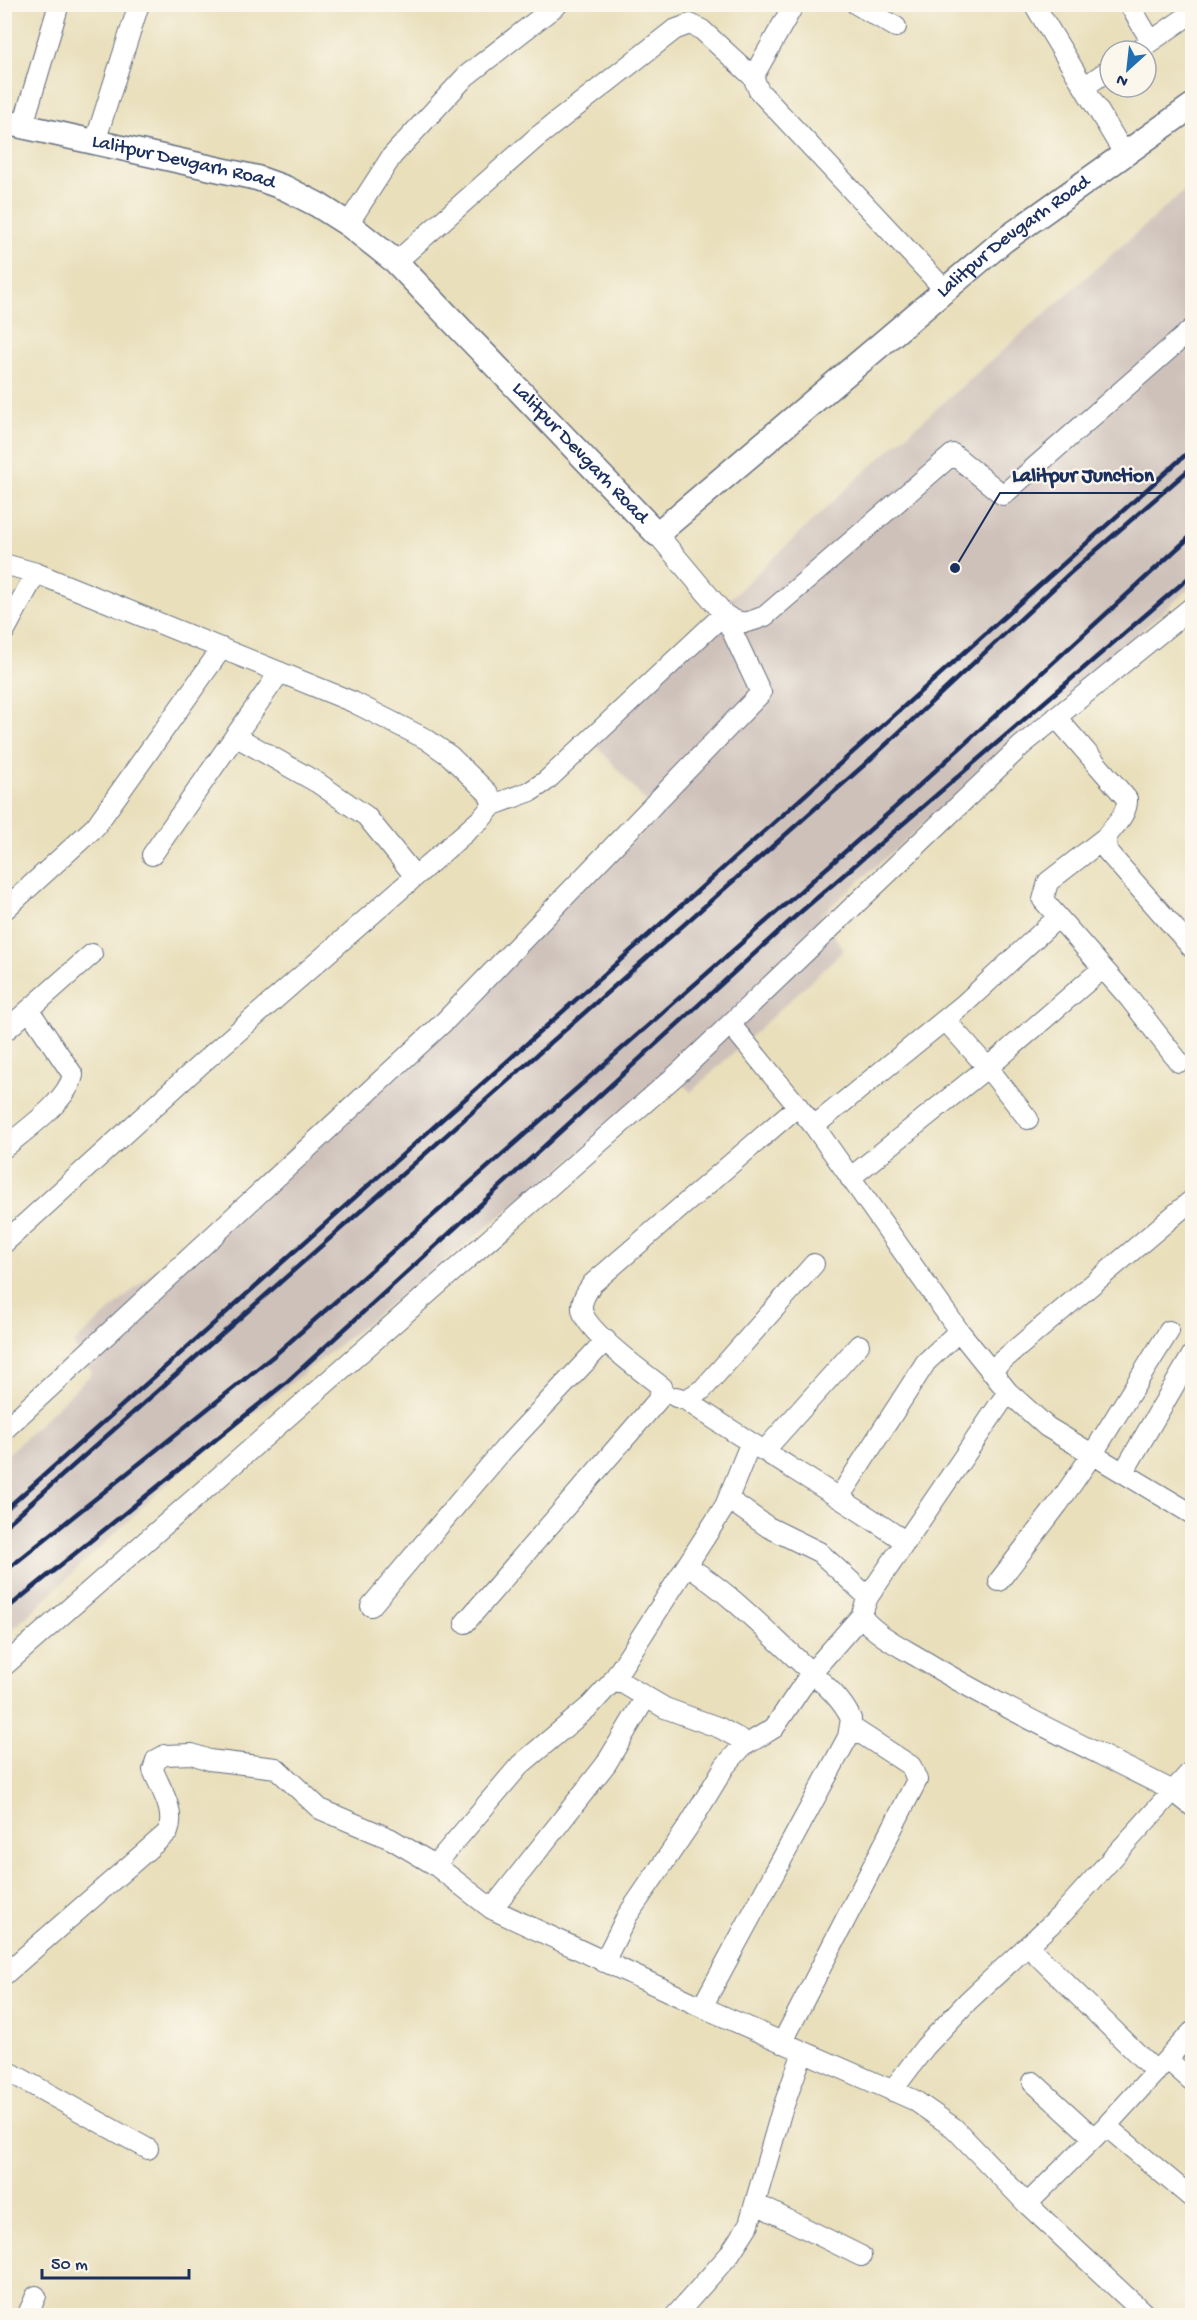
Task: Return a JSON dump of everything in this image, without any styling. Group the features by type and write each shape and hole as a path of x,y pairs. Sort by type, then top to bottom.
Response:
{"main road":[{"name":"Lalitpur Devgarh Road","path":"14,124 256,178 318,205 348,224 396,262 657,534 1003,241 1192,106"}],"street":[{"path":"14,124 59,4"},
{"path":"95,142 139,4"},
{"path":"348,224 392,156 466,76 558,4"},
{"path":"753,76 794,4"},
{"path":"856,4 896,27"},
{"path":"1034,4 1125,155"},
{"path":"1129,4 1142,39"},
{"path":"1154,39 1192,13"},
{"path":"396,262 536,138 674,30 690,24 702,30 753,76 759,91 945,290"},
{"path":"1084,87 1098,77"},
{"path":"724,615 735,622 747,624 765,616 952,454 1003,495 1192,329"},
{"path":"4,1430 446,1020 761,693 724,615 657,534"},
{"path":"4,564 36,573 354,702 426,739 450,756 488,793 493,805"},
{"path":"4,632 36,573"},
{"path":"4,1666 731,1025 1021,746 1192,606"},
{"path":"4,1243 414,875 482,818 493,805 531,791 546,781 724,615"},
{"path":"4,910 95,827 222,648"},
{"path":"152,855 280,672"},
{"path":"1056,717 1127,799 1128,806 1106,837 1048,882 1043,900 1103,968 1179,1062"},
{"path":"235,736 318,783 366,816 414,875"},
{"path":"1106,837 1107,851 1192,948"},
{"path":"814,1126 945,1020 1057,918"},
{"path":"4,1032 92,954"},
{"path":"850,1178 988,1068 1103,968"},
{"path":"4,1148 61,1098 71,1085 73,1075 29,1010"},
{"path":"945,1020 988,1068 1028,1119"},
{"path":"731,1025 814,1126 959,1331 1008,1392 1047,1426 1192,1514"},
{"path":"798,1106 592,1284 583,1298 581,1311 589,1325 662,1387 840,1496 906,1542"},
{"path":"990,1371 1192,1200"},
{"path":"686,1400 703,1389 814,1264"},
{"path":"840,1496 926,1362 959,1331"},
{"path":"999,1581 1092,1455 1168,1331"},
{"path":"370,1606 504,1449 606,1340"},
{"path":"435,1865 520,1765 590,1706 612,1682 687,1566 757,1447 859,1345"},
{"path":"1123,1473 1192,1355"},
{"path":"465,1623 623,1443 658,1400 662,1387"},
{"path":"604,1962 627,1916 688,1827 725,1766 747,1743 774,1728 811,1673 861,1616 868,1597 1008,1392"},
{"path":"728,1499 761,1522 819,1552 868,1597"},
{"path":"687,1566 747,1612 811,1673 847,1710 851,1727 702,2007"},
{"path":"861,1616 867,1624 897,1645 945,1674 1173,1791 1192,1806"},
{"path":"612,1682 624,1684 675,1712 720,1728 747,1743"},
{"path":"492,1909 606,1764 646,1697"},
{"path":"782,2043 917,1780 911,1766 851,1727"},
{"path":"4,1975 168,1832 172,1822 170,1810 153,1770 156,1760 165,1755 192,1754 209,1760 276,1768 320,1809 391,1839 435,1865 492,1909 702,2007 915,2100 954,2128 1027,2204 1140,2313"},
{"path":"892,2091 925,2047 968,2001 1063,1913 1192,1770"},
{"path":"1028,1946 1162,2066 1192,2081"},
{"path":"1027,2204 1100,2132 1192,2032"},
{"path":"675,2316 729,2255 749,2224 778,2121 803,2052"},
{"path":"4,2069 148,2149"},
{"path":"1033,2082 1192,2198"},
{"path":"756,2204 861,2256"},
{"path":"27,2316 36,2296"}],"shaded area":[{"path":"1192,184 1192,586 820,916 844,950 691,1092 675,1077 182,1470 5,1637 5,1457 92,1373 73,1344 659,817 587,734 860,476"}],"railway":[{"path":"4,1511 1192,449"},
{"path":"4,1527 863,766 1070,573 1192,467"},
{"path":"4,1572 276,1354 899,804 1192,535"},
{"path":"4,1611 288,1381 789,922 1192,575"}],"place":[{"name":"Lalitpur Junction","path":"955,568"}]}
